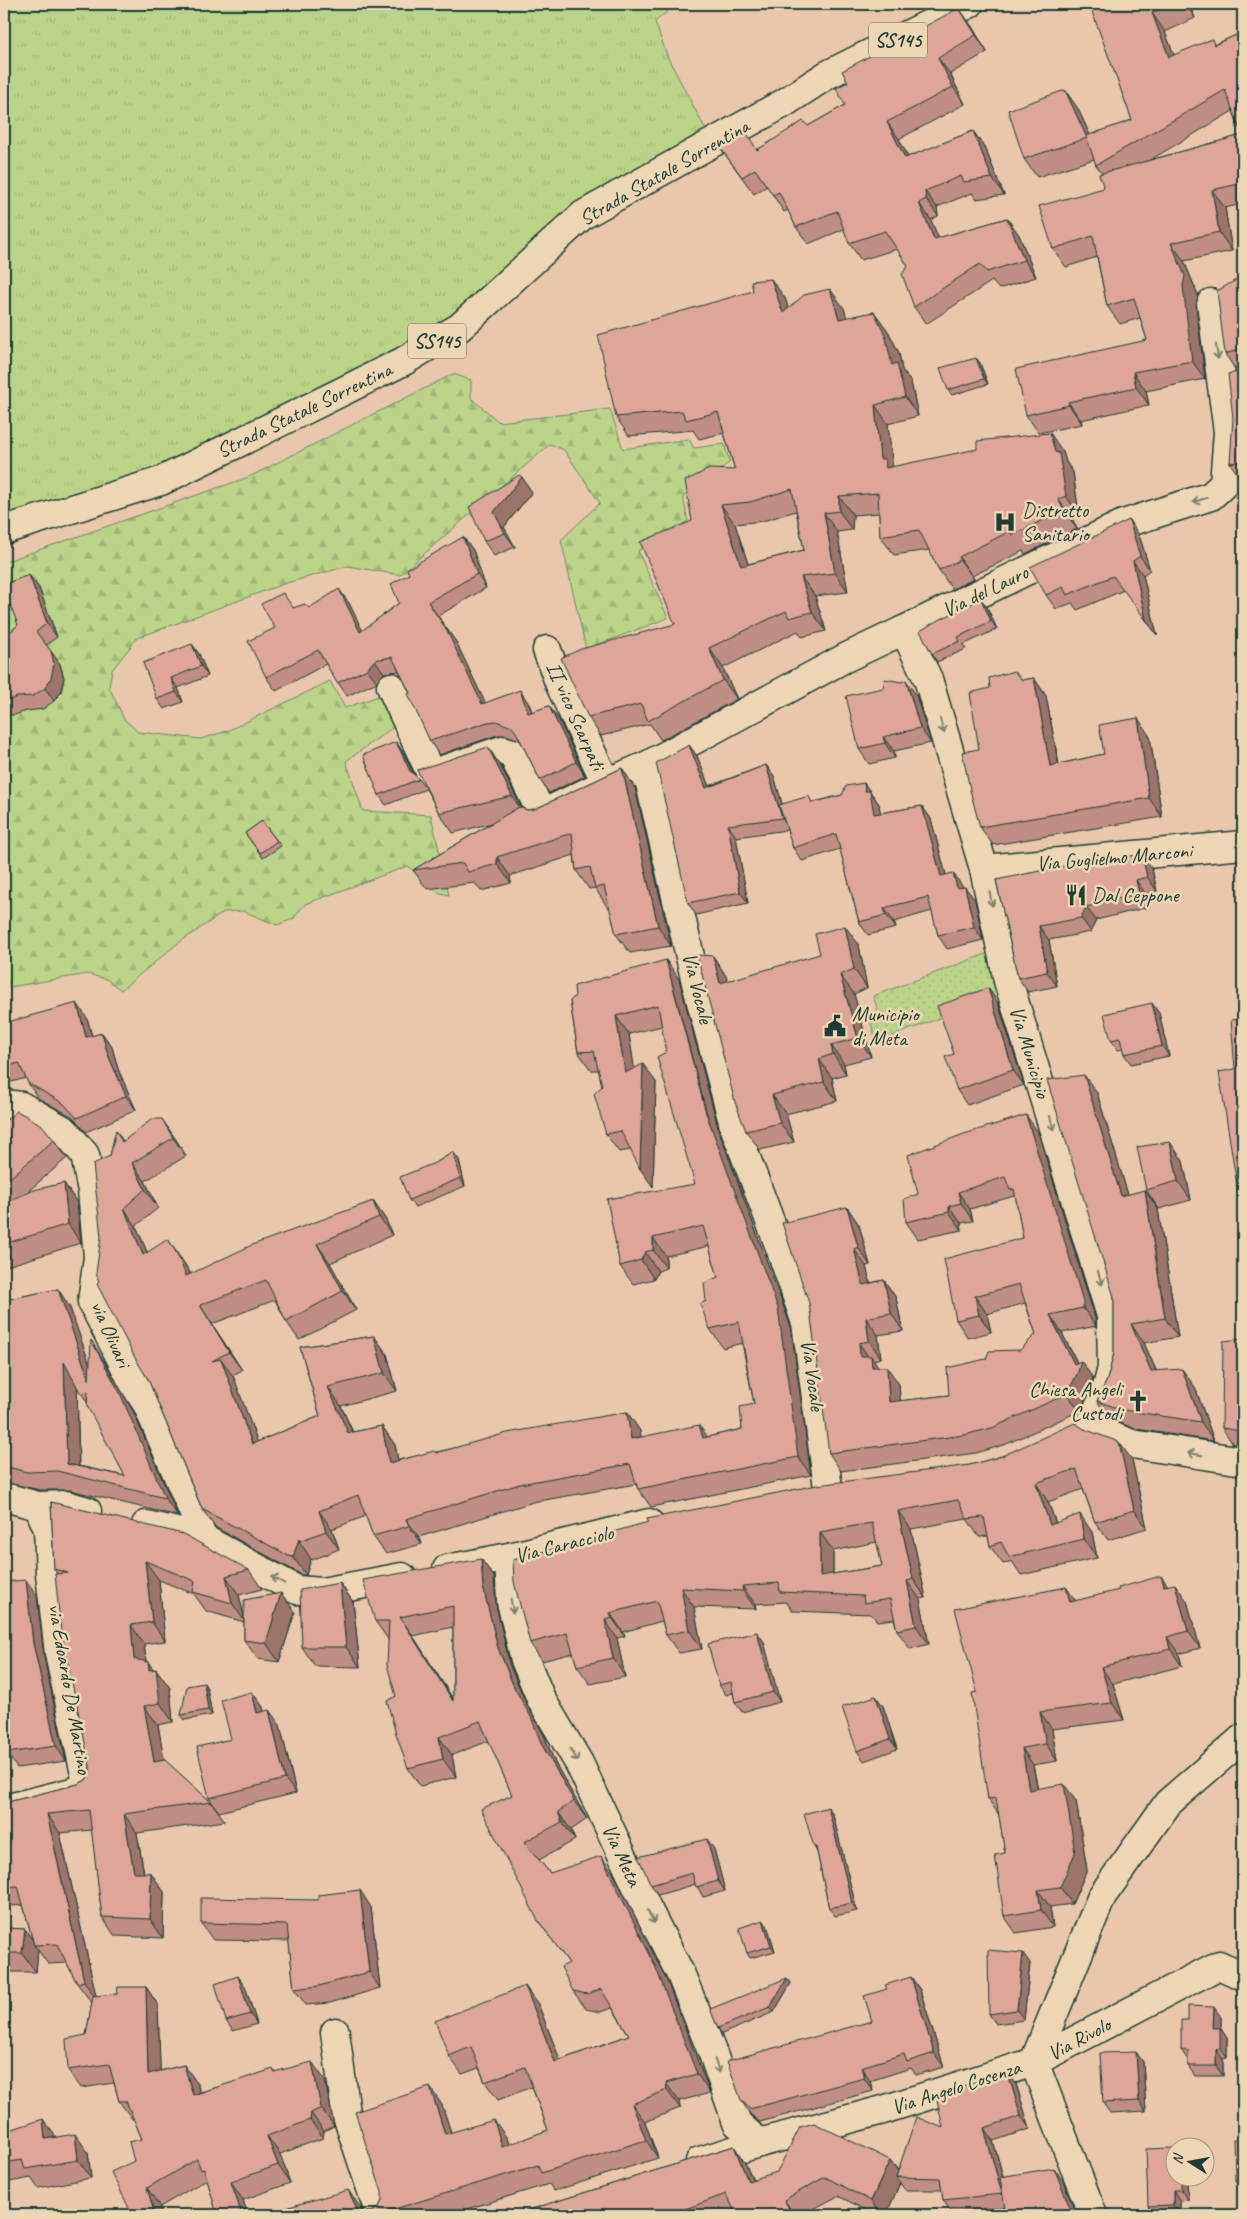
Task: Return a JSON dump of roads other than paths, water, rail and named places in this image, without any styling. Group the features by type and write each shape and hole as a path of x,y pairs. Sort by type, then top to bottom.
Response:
{"street":[{"name":"Strada Statale Sorrentina","path":"4,530 161,481 404,361 460,327 582,215 784,103 827,75 969,4"},
{"name":"Via del Lauro","path":"904,630 1123,524 1211,496 1224,484 1228,432 1211,304"},
{"name":"Via Municipio","path":"904,630 928,679 984,869 1008,981 1111,1316 1112,1368 1106,1395 1091,1423"},
{"path":"391,687 431,774 502,750 512,753 542,814 646,766 845,658 904,630"},
{"name":"II vico Scarpati","path":"547,650 560,685 606,783"},
{"name":"Via Vocale","path":"646,766 697,987 734,1126 806,1323 815,1491 854,1485"},
{"name":"Via Guglielmo Marconi","path":"984,869 1243,845"},
{"name":"via Olivari","path":"4,1104 21,1106 65,1131 85,1155 92,1191 98,1257 92,1302 134,1384 147,1404 195,1516 202,1538"},
{"path":"1067,1434 1091,1423 1102,1433 1132,1444 1243,1461"},
{"name":"Via Caracciolo","path":"4,1497 38,1506 66,1505 202,1538 297,1590 322,1592 509,1557 672,1519"},
{"name":"via Edoardo De Martino","path":"4,1808 88,1788 59,1654 50,1574 48,1529 38,1506"},
{"name":"Via Meta","path":"509,1557 511,1602 525,1660 541,1699 579,1762 647,1908 681,1975 713,2054 737,2123 759,2143"},
{"name":"Via Angelo Cosenza","path":"674,2170 759,2143 884,2110 1034,2062 1102,1896 1168,1803 1243,1738"},
{"name":"Via Rivolo","path":"1093,2215 1034,2062 1219,1965 1243,1976"},
{"path":"336,2032 346,2114 380,2215"}],"place":[{"name":"Distretto Sanitario","path":"1005,522"},
{"name":"Dal Ceppone","path":"1076,895"},
{"name":"Municipio di Meta","path":"835,1026"},
{"name":"Chiesa Angeli Custodi","path":"1138,1401"}]}
